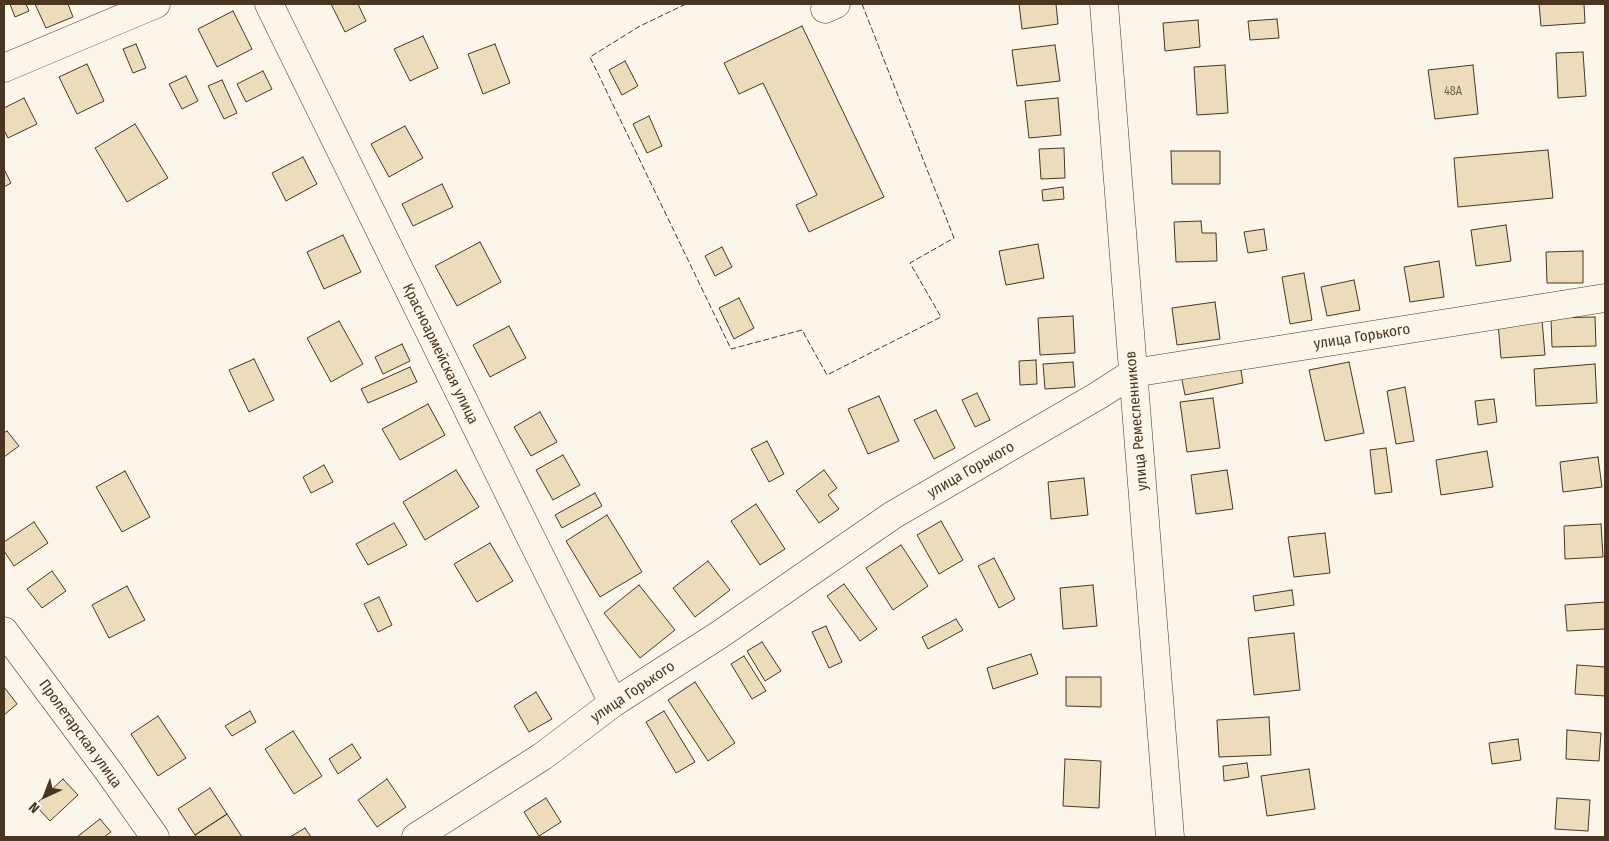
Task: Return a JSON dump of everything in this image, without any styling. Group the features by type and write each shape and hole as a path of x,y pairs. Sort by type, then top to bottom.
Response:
{"street":[{"path":"4,68 156,4"},
{"name":"Красноармейская улица","path":"269,4 613,703"},
{"name":"улица Ремесленников","path":"1104,4 1170,837"},
{"name":"улица Горького","path":"416,837 543,756 613,703 719,635 894,515 1099,395 1133,373 1605,298"},
{"name":"Пролетарская улица","path":"4,631 155,837"}],"building":[{"path":"10,4 26,4 29,11 15,17"},
{"path":"35,4 68,4 73,17 46,28"},
{"path":"331,4 358,4 366,21 345,32"},
{"path":"1019,4 1056,4 1058,24 1022,29"},
{"path":"1539,4 1584,4 1585,23 1541,26"},
{"path":"233,11 252,49 217,67 198,29"},
{"path":"1277,19 1279,38 1250,40 1248,21"},
{"path":"1198,20 1200,47 1165,51 1163,23"},
{"path":"802,26 884,197 809,232 796,205 817,195 763,83 739,94 724,63"},
{"path":"423,36 438,68 410,81 394,49"},
{"path":"136,44 146,68 133,73 123,49"},
{"path":"495,44 510,83 483,94 468,54"},
{"path":"1055,45 1060,81 1017,86 1012,50"},
{"path":"1583,52 1586,96 1558,98 1556,53"},
{"path":"625,61 638,86 622,95 609,70"},
{"path":"87,64 104,101 77,114 59,77"},
{"path":"1225,65 1228,113 1197,115 1194,67"},
{"path":"1473,65 1478,114 1435,119 1428,70"},
{"path":"263,71 272,89 246,102 237,84"},
{"path":"186,76 198,101 182,109 169,84"},
{"path":"222,80 237,113 224,119 208,86"},
{"path":"24,98 37,124 8,138 4,130 4,108"},
{"path":"1058,98 1061,135 1029,138 1025,101"},
{"path":"649,116 662,146 647,153 633,124"},
{"path":"135,124 168,178 127,202 95,148"},
{"path":"405,126 423,158 389,177 371,144"},
{"path":"1064,148 1065,178 1041,179 1039,149"},
{"path":"1548,150 1553,198 1458,207 1454,158"},
{"path":"1171,151 1220,151 1220,184 1172,184"},
{"path":"303,157 317,184 286,201 272,173"},
{"path":"4,169 11,183 4,187"},
{"path":"442,184 453,207 413,226 402,204"},
{"path":"1063,187 1064,199 1043,201 1042,190"},
{"path":"1201,221 1202,233 1216,233 1217,261 1176,262 1174,222"},
{"path":"1506,225 1511,261 1476,266 1471,230"},
{"path":"1264,229 1267,250 1248,253 1244,232"},
{"path":"343,235 361,272 324,289 307,252"},
{"path":"480,242 501,282 457,306 435,266"},
{"path":"1038,244 1044,278 1006,285 999,251"},
{"path":"722,247 732,267 715,276 705,256"},
{"path":"1583,251 1583,283 1547,283 1546,252"},
{"path":"1439,261 1444,297 1410,302 1404,267"},
{"path":"1304,273 1312,320 1290,324 1282,277"},
{"path":"1354,280 1360,310 1327,316 1321,287"},
{"path":"739,298 754,328 734,339 719,308"},
{"path":"1215,302 1220,339 1177,345 1172,308"},
{"path":"1073,316 1075,353 1040,355 1038,318"},
{"path":"1595,317 1596,346 1552,347 1551,318"},
{"path":"1542,320 1545,355 1501,358 1498,323"},
{"path":"339,321 363,364 331,382 307,338"},
{"path":"509,326 526,358 490,377 473,345"},
{"path":"402,344 410,361 383,374 375,357"},
{"path":"254,359 274,400 249,412 229,370"},
{"path":"1036,360 1037,384 1020,385 1019,361"},
{"path":"1073,362 1075,387 1045,389 1043,364"},
{"path":"1349,362 1364,433 1325,441 1309,370"},
{"path":"1240,364 1243,383 1185,395 1181,375"},
{"path":"1595,364 1597,403 1536,406 1534,369"},
{"path":"410,367 417,382 368,403 361,389"},
{"path":"1405,387 1414,441 1396,444 1387,391"},
{"path":"977,393 990,420 975,427 962,400"},
{"path":"879,396 899,441 868,454 848,409"},
{"path":"1213,398 1220,448 1187,452 1180,402"},
{"path":"1494,399 1497,422 1478,425 1475,401"},
{"path":"428,404 445,435 400,460 382,429"},
{"path":"936,410 955,448 934,459 914,420"},
{"path":"540,412 557,442 531,456 514,427"},
{"path":"7,431 19,446 4,457 4,433"},
{"path":"767,441 784,474 769,482 751,449"},
{"path":"1386,448 1392,492 1375,494 1370,450"},
{"path":"1487,451 1493,487 1441,495 1436,460"},
{"path":"563,455 580,485 553,500 536,470"},
{"path":"1598,457 1602,487 1563,492 1560,462"},
{"path":"324,465 333,482 311,493 303,477"},
{"path":"456,470 479,507 425,540 403,502"},
{"path":"824,470 837,488 828,495 839,509 819,523 796,491"},
{"path":"1227,470 1233,509 1196,514 1191,475"},
{"path":"125,471 150,517 122,532 96,487"},
{"path":"1084,478 1088,515 1051,519 1048,482"},
{"path":"595,493 602,506 562,528 555,515"},
{"path":"756,504 785,549 760,565 731,521"},
{"path":"607,515 642,572 600,597 566,541"},
{"path":"941,521 963,560 939,574 917,535"},
{"path":"34,522 48,543 14,566 4,551 4,542"},
{"path":"394,523 407,545 368,565 356,544"},
{"path":"1601,524 1603,557 1565,559 1564,526"},
{"path":"1325,533 1330,573 1294,577 1288,537"},
{"path":"490,543 513,581 477,602 454,564"},
{"path":"901,545 928,586 893,610 866,568"},
{"path":"994,558 1015,599 999,608 978,566"},
{"path":"708,561 730,590 695,617 673,588"},
{"path":"52,571 66,591 42,608 27,589"},
{"path":"844,584 877,629 860,641 827,596"},
{"path":"639,585 675,630 640,658 604,613"},
{"path":"1093,585 1097,626 1063,629 1060,588"},
{"path":"127,586 145,620 109,638 92,605"},
{"path":"1292,590 1294,605 1255,611 1253,596"},
{"path":"379,597 392,625 378,632 364,604"},
{"path":"1605,602 1605,629 1567,631 1565,605"},
{"path":"956,619 963,630 928,649 922,637"},
{"path":"826,626 842,662 829,668 812,632"},
{"path":"1294,633 1300,690 1254,695 1248,638"},
{"path":"762,642 781,671 765,681 747,651"},
{"path":"1031,654 1038,674 993,689 987,668"},
{"path":"744,656 766,691 752,699 731,664"},
{"path":"1577,665 1605,667 1605,696 1575,694"},
{"path":"1066,677 1101,677 1101,707 1066,706"},
{"path":"695,682 735,743 708,761 668,700"},
{"path":"4,687 17,704 4,715"},
{"path":"536,692 552,719 529,732 514,706"},
{"path":"250,711 256,722 232,736 225,726"},
{"path":"664,711 695,762 676,773 646,722"},
{"path":"158,716 186,758 158,776 131,734"},
{"path":"1269,717 1271,755 1219,757 1217,720"},
{"path":"1567,730 1601,733 1599,761 1566,759"},
{"path":"293,731 322,776 294,794 265,749"},
{"path":"1518,739 1521,760 1492,764 1489,743"},
{"path":"352,744 361,758 338,774 329,759"},
{"path":"1065,759 1101,761 1099,808 1063,806"},
{"path":"1247,763 1249,777 1224,781 1223,766"},
{"path":"1309,769 1315,809 1267,816 1261,776"},
{"path":"63,779 78,795 50,821 35,805"},
{"path":"387,779 406,807 377,827 358,800"},
{"path":"210,788 227,814 195,835 178,809"},
{"path":"546,798 561,822 539,836 524,812"},
{"path":"1557,798 1590,800 1588,831 1555,829"},
{"path":"227,814 242,837 196,837 195,835"},
{"path":"100,819 111,832 104,837 77,837"},
{"path":"305,828 311,837 290,837"}],"fence":[{"path":"686,4 640,26 590,57 731,349 802,330 827,375 941,317 910,263 954,238 862,4"}]}
